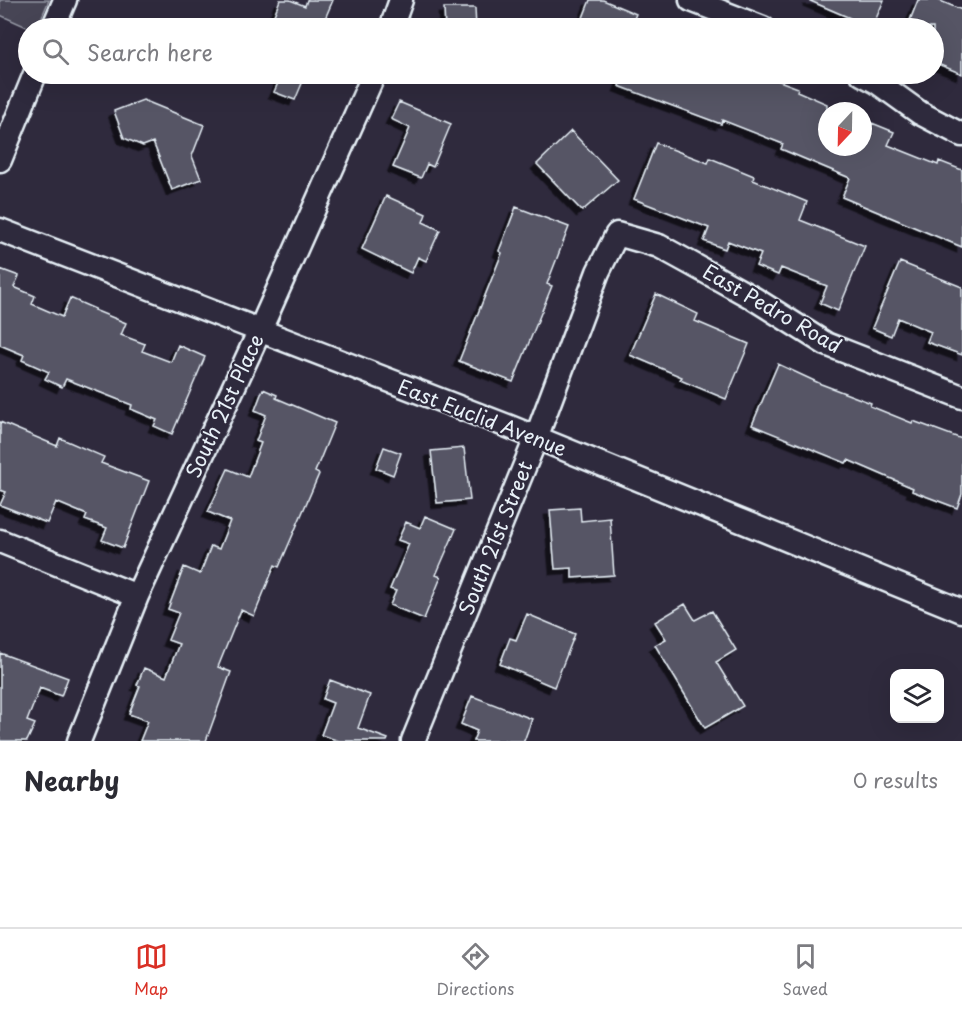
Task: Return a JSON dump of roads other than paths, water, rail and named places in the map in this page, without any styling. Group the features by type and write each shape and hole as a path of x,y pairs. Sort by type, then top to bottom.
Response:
{"street":[{"path":"57,18 65,0"},
{"path":"395,18 401,0"},
{"path":"691,0 737,18"},
{"path":"0,160 31,84"},
{"name":"South 21st Place","path":"79,741 137,596 370,84"},
{"path":"880,84 920,113 962,135"},
{"name":"East Euclid Avenue","path":"0,230 536,438 962,610"},
{"name":"East Pedro Road","path":"616,234 667,250 753,298 826,344 962,397"},
{"name":"South 21st Street","path":"413,741 536,438 598,272 616,234"},
{"path":"0,541 137,596"}]}
